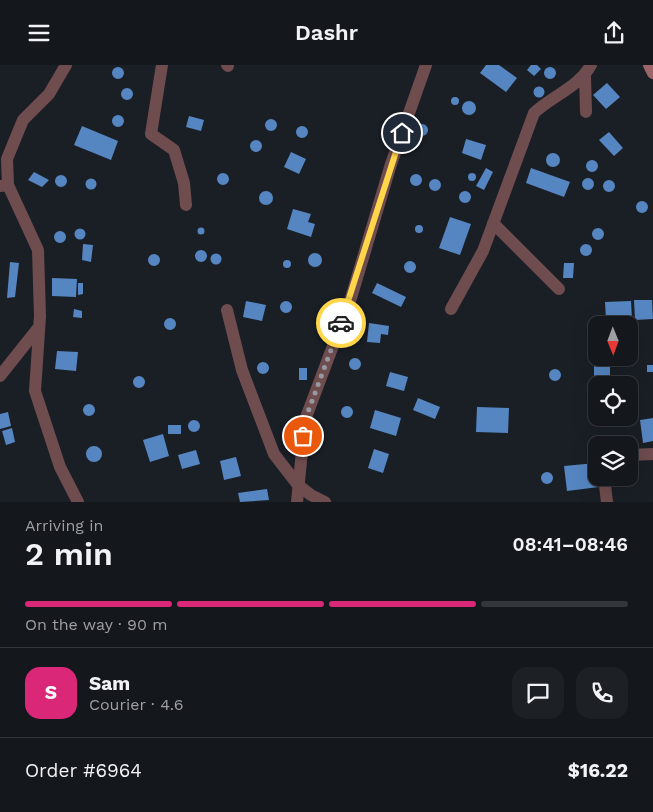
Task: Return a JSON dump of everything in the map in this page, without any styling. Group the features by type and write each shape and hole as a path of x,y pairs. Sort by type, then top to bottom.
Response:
{"main road":[{"path":"648,65 653,73"}],"street":[{"path":"66,65 49,94 23,120 7,159 4,185 38,251 40,327 35,391 60,467 78,502"},
{"path":"162,65 151,134 174,150 184,183 186,205"},
{"path":"297,502 305,420 350,298 391,164 426,65"},
{"path":"586,112 588,71"},
{"path":"451,309 483,251 534,113 588,71"},
{"path":"493,223 559,289"},
{"path":"227,310 242,370 274,455 298,485 311,495 325,502"},
{"path":"0,375 40,327"},
{"path":"638,455 653,454"},
{"path":"605,486 607,502"}],"building":[{"path":"486,65 499,65 517,78 506,92 480,73"},
{"path":"531,65 537,65 541,69 534,76 527,70"},
{"path":"116,67 120,67 124,73 120,79 116,79 112,75 112,71"},
{"path":"548,67 552,67 556,73 552,79 548,79 544,75 544,71"},
{"path":"607,83 620,97 606,109 593,95"},
{"path":"539,86 545,92 539,98 533,92"},
{"path":"125,88 129,88 133,94 129,100 125,100 121,96 121,92"},
{"path":"455,97 459,101 455,105 451,101"},
{"path":"466,101 472,101 476,108 472,115 466,115 462,111 462,105"},
{"path":"116,115 120,115 124,121 120,127 116,127 112,123 112,119"},
{"path":"189,116 204,120 201,131 186,127"},
{"path":"269,119 273,119 277,125 273,131 269,131 265,127 265,123"},
{"path":"420,124 424,124 428,130 424,136 420,136 416,132 416,128"},
{"path":"82,126 118,141 111,160 74,145"},
{"path":"300,126 304,126 308,132 304,138 300,138 296,134 296,130"},
{"path":"609,132 623,148 614,156 599,140"},
{"path":"466,139 486,145 481,160 462,153"},
{"path":"254,140 258,140 262,146 258,152 254,152 250,148 250,144"},
{"path":"291,152 306,159 299,174 284,167"},
{"path":"553,153 558,155 560,160 558,165 553,167 548,165 546,160 548,155"},
{"path":"590,160 594,160 598,166 594,172 590,172 586,168 586,164"},
{"path":"486,168 493,172 484,190 476,186"},
{"path":"531,168 570,182 564,197 526,183"},
{"path":"34,172 49,180 42,187 28,180"},
{"path":"221,173 225,173 229,179 225,185 221,185 217,181 217,177"},
{"path":"472,173 476,177 472,181 468,177"},
{"path":"414,174 418,174 422,180 418,186 414,186 410,182 410,178"},
{"path":"59,175 63,175 67,181 63,187 59,187 55,183 55,179"},
{"path":"91,178 97,184 91,190 85,184"},
{"path":"586,178 590,178 594,184 590,190 586,190 582,186 582,182"},
{"path":"433,179 437,179 441,185 437,191 433,191 429,187 429,183"},
{"path":"607,180 611,180 615,186 611,192 607,192 603,188 603,184"},
{"path":"266,191 271,193 273,198 271,203 266,205 261,203 259,198 261,193"},
{"path":"463,191 467,191 471,197 467,203 463,203 459,199 459,195"},
{"path":"640,201 644,201 648,207 644,213 640,213 636,209 636,205"},
{"path":"293,209 311,214 308,222 315,224 311,237 287,229"},
{"path":"450,217 471,224 460,255 439,248"},
{"path":"419,225 423,229 419,233 415,229"},
{"path":"201,228 204,231 201,234 198,231"},
{"path":"596,228 600,228 604,234 600,240 596,240 592,236 592,232"},
{"path":"78,229 82,229 85,234 84,238 78,239 75,236 75,232"},
{"path":"58,231 62,231 66,237 62,243 58,243 54,239 54,235"},
{"path":"83,244 93,245 91,262 82,260"},
{"path":"584,244 588,244 592,250 588,256 584,256 580,252 580,248"},
{"path":"199,250 203,250 207,256 203,262 199,262 195,258 195,254"},
{"path":"216,253 222,259 216,265 210,259"},
{"path":"315,253 320,255 322,260 320,265 315,267 310,265 308,260 310,255"},
{"path":"152,254 156,254 160,260 156,266 152,266 148,262 148,258"},
{"path":"287,260 291,264 287,268 283,264"},
{"path":"408,261 412,261 416,267 412,273 408,273 404,269 404,265"},
{"path":"10,262 19,263 15,297 7,298"},
{"path":"564,263 574,263 573,278 563,278"},
{"path":"52,278 77,279 76,297 52,296"},
{"path":"78,283 83,283 83,294 78,295"},
{"path":"377,283 406,297 401,307 372,293"},
{"path":"634,300 652,300 653,319 638,320 638,316 635,316"},
{"path":"246,301 266,305 262,321 243,317"},
{"path":"284,301 288,301 292,307 288,313 284,313 280,309 280,305"},
{"path":"631,301 632,316 606,316 605,302"},
{"path":"74,309 82,311 82,318 73,317"},
{"path":"168,318 172,318 176,324 172,330 168,330 164,326 164,322"},
{"path":"369,323 389,326 388,335 381,334 380,343 367,342"},
{"path":"57,351 78,352 76,371 55,369"},
{"path":"353,358 357,358 361,364 357,370 353,370 349,366 349,362"},
{"path":"261,362 265,362 269,368 265,374 261,374 257,370 257,366"},
{"path":"647,365 653,365 653,372 647,372"},
{"path":"594,366 610,366 610,376 594,376"},
{"path":"299,368 307,368 307,380 299,380"},
{"path":"553,369 557,369 561,375 557,381 553,381 549,377 549,373"},
{"path":"390,372 408,377 404,391 386,386"},
{"path":"137,376 141,376 145,382 141,388 137,388 133,384 133,380"},
{"path":"418,398 440,407 435,419 413,410"},
{"path":"87,404 91,404 95,410 91,416 87,416 83,412 83,408"},
{"path":"345,406 349,406 353,412 349,418 345,418 341,414 341,410"},
{"path":"477,407 509,408 508,433 476,432"},
{"path":"375,410 401,418 396,436 370,428"},
{"path":"8,412 11,426 0,429 0,414"},
{"path":"653,418 653,441 643,443 640,420"},
{"path":"192,420 196,420 200,426 196,432 192,432 188,428 188,424"},
{"path":"168,425 181,425 181,434 168,434"},
{"path":"12,428 15,442 6,445 2,431"},
{"path":"163,434 169,456 150,462 143,440"},
{"path":"91,446 97,446 102,451 100,460 91,462 86,457 86,451"},
{"path":"374,449 389,454 383,473 368,468"},
{"path":"196,450 200,464 182,469 178,455"},
{"path":"236,457 241,476 224,480 220,461"},
{"path":"588,464 588,486 599,487 567,491 564,466"},
{"path":"545,472 549,472 553,478 549,484 545,484 541,480 541,476"},
{"path":"267,489 269,500 240,502 238,493"}],"way so far":[{"path":"303,436 305,420 341,323"}],"route":[{"path":"341,323 402,133"}]}
